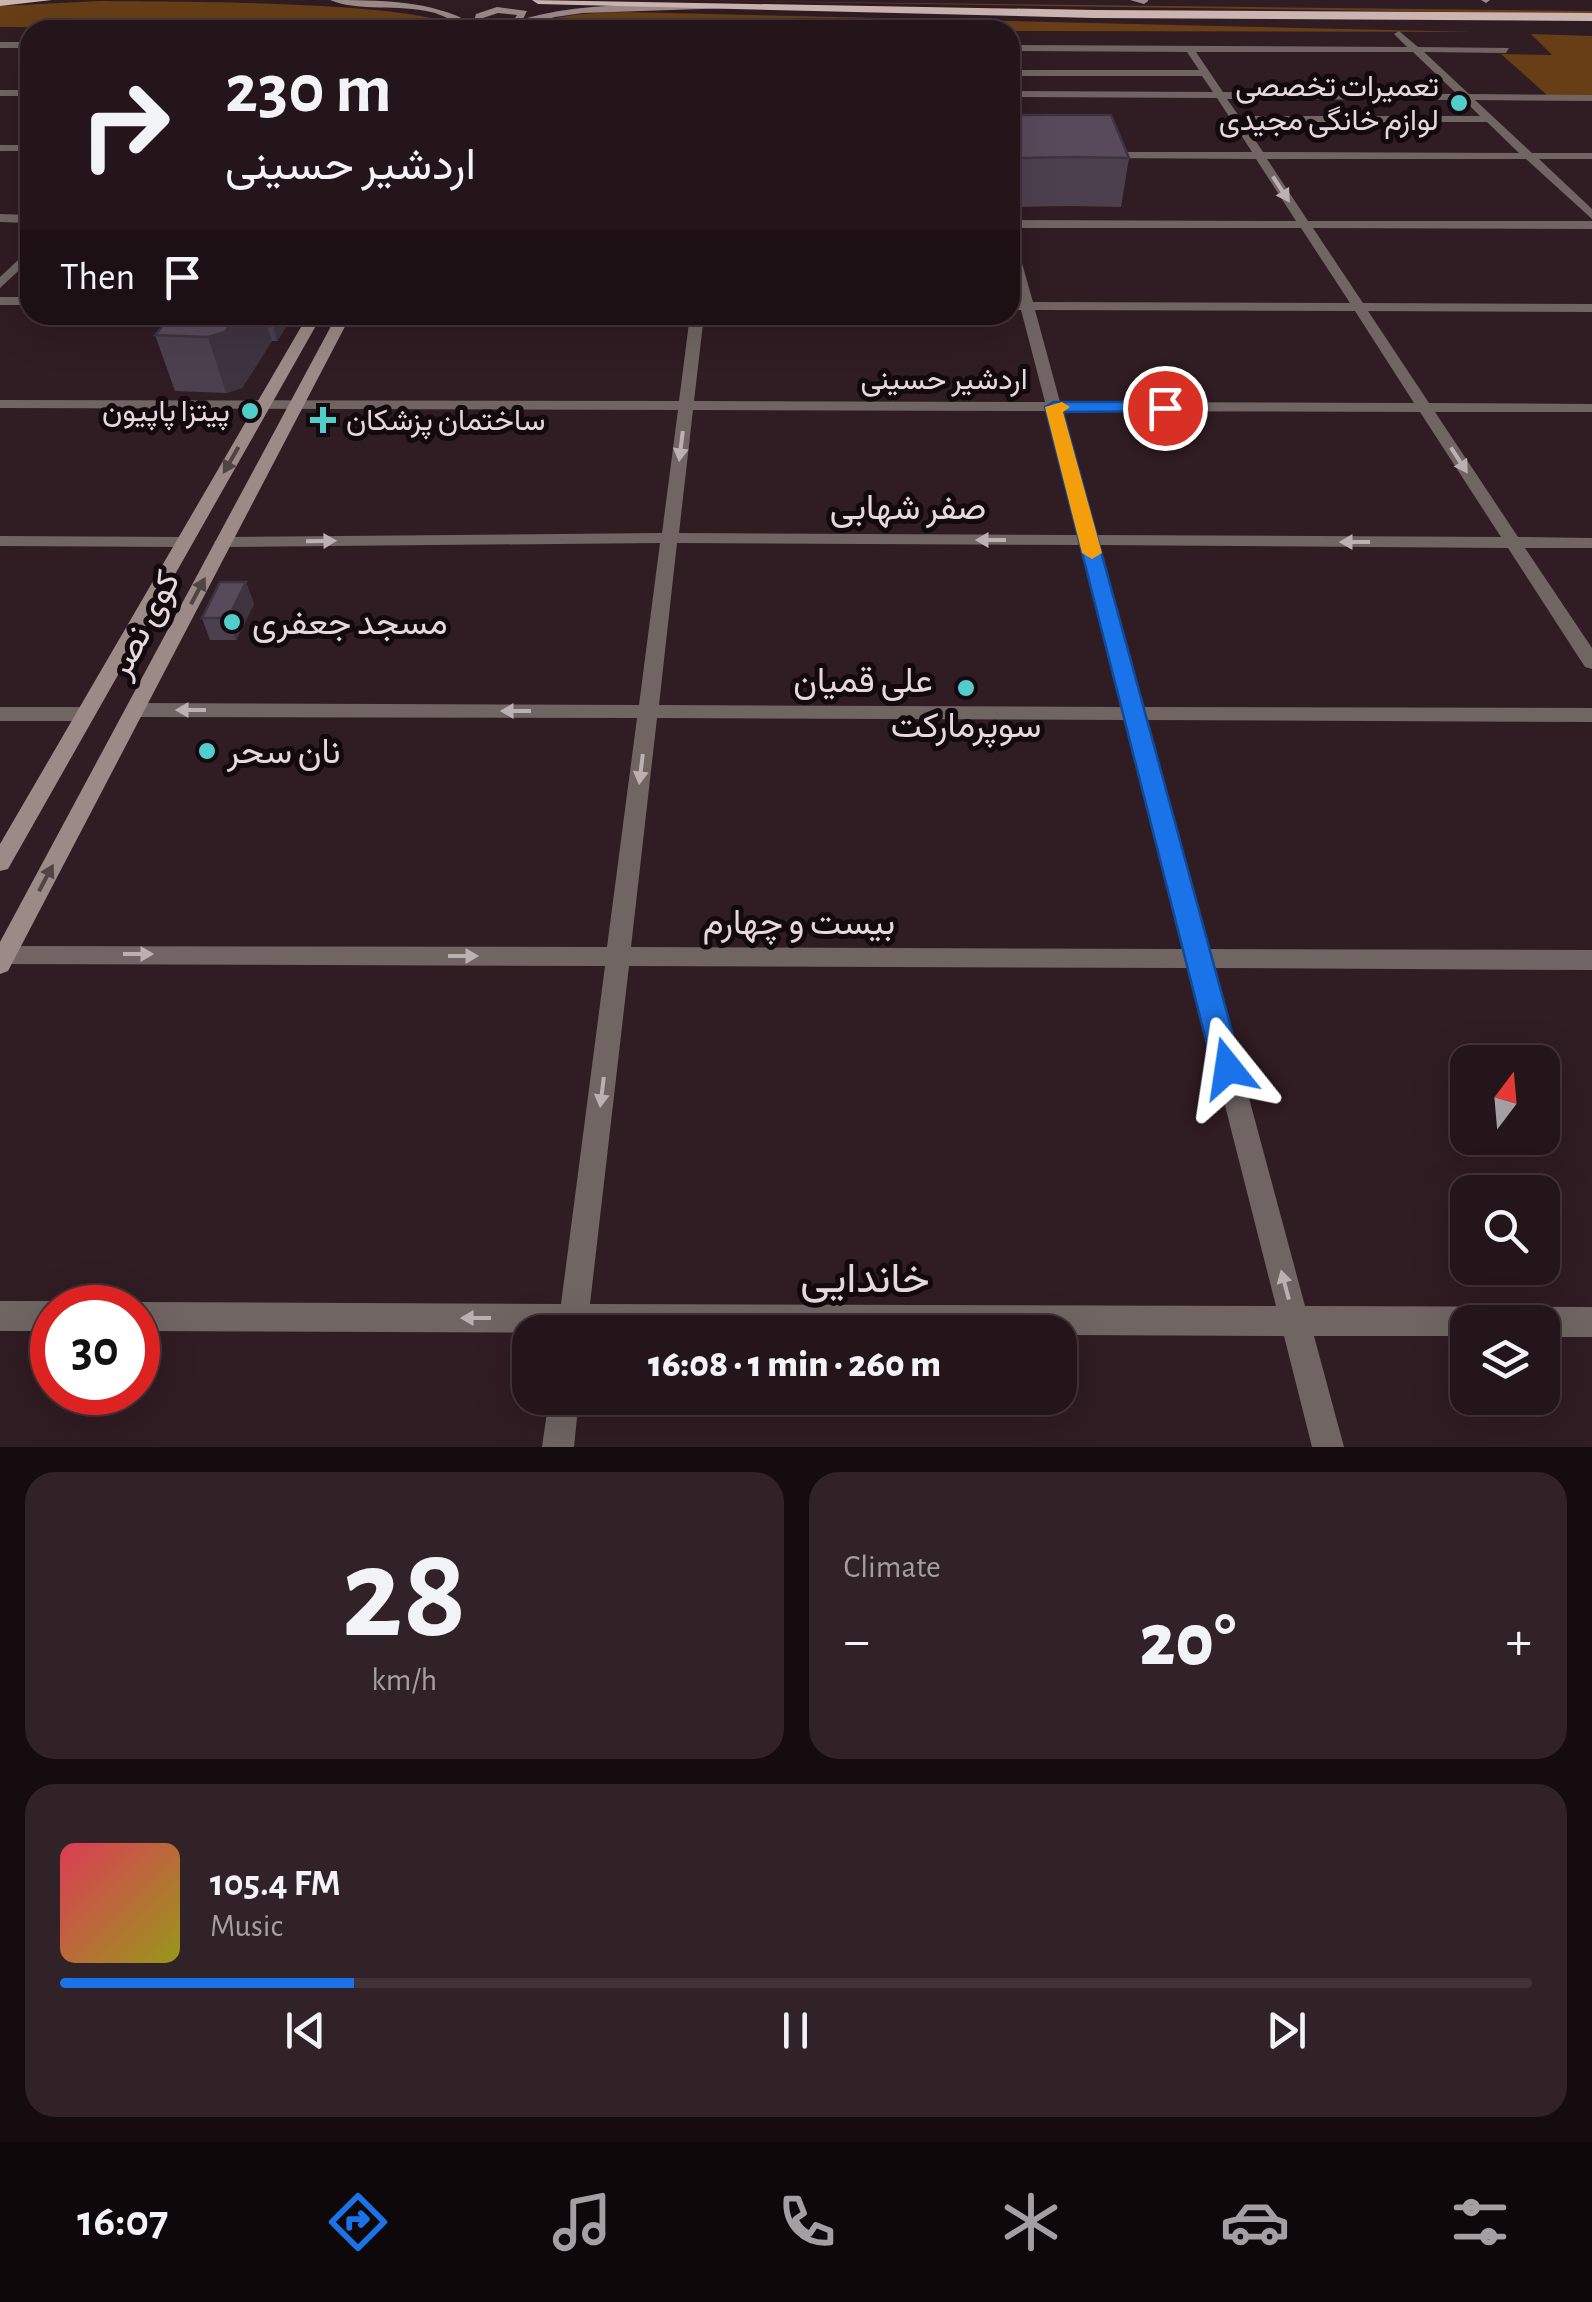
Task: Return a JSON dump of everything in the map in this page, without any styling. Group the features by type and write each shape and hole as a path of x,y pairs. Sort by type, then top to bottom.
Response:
{"highway":[{"path":"0,2 46,0"},
{"path":"538,0 1592,28"},
{"path":"1111,0 1247,0"},
{"path":"1144,0 1592,7"},
{"path":"1468,0 1487,0"},
{"path":"1094,14 1592,17"}],"main road":[{"path":"334,0 435,8 463,20"},
{"path":"1134,0 1144,0"},
{"path":"526,20 588,10 778,7"},
{"path":"479,20 488,11 525,14 517,20"},
{"name":"کوی نصر","path":"0,863 308,325"},
{"name":"کوی نصر","path":"3,959 339,325"}],"street":[{"path":"1399,34 1592,215"},
{"path":"1020,48 1506,50"},
{"path":"1189,48 1592,663"},
{"path":"1020,73 1205,73"},
{"path":"1020,94 1592,98"},
{"path":"1236,119 1491,119"},
{"path":"1087,155 1592,156"},
{"path":"1020,224 1592,225"},
{"path":"0,284 20,263"},
{"path":"1020,306 1592,308"},
{"path":"1020,312 1054,407 1328,1447"},
{"path":"574,1315 696,325"},
{"name":"اردشیر حسینی","path":"0,404 1592,408"},
{"name":"صفر شهابی","path":"223,542 670,538 1592,544"},
{"path":"0,540 184,542"},
{"name":"علی قمیان","path":"134,710 1592,715"},
{"path":"0,714 86,714"},
{"name":"بیست و چهارم","path":"3,959 618,956 1592,960"},
{"path":"0,1316 30,1316"},
{"name":"خاندایی","path":"160,1317 512,1325"},
{"name":"خاندایی","path":"1077,1323 1592,1322"},
{"path":"558,1447 562,1415"}],"shaded area":[{"path":"656,0 1592,11 1592,14"},
{"path":"101,1 235,3 348,8 439,20 20,20 20,27 0,27 0,6"},
{"path":"626,12 966,20 550,20"},
{"path":"1020,21 1475,32 1020,31"},
{"path":"1531,34 1592,36 1592,96 1547,95 1501,54 1552,55"}],"building":[{"path":"1020,115 1111,115 1129,158 1020,158"},
{"path":"164,325 230,325 225,332 208,337 155,335"},
{"path":"220,582 246,582 228,618 202,618"}],"slow traffic":[{"path":"1062,407 1054,407 1092,553"}],"place":[{"name":"تعمیرات تخصصی لوازم خانگی مجیدی","path":"1459,103"},
{"name":"پیتزا پاپیون","path":"250,411"},
{"name":"ساختمان پزشکان","path":"323,420"},
{"name":"مسجد جعفری","path":"232,622"},
{"name":"سوپرمارکت","path":"966,688"},
{"name":"نان سحر","path":"207,751"}],"route":[{"path":"1165,408 1054,407 1228,1068"}]}
